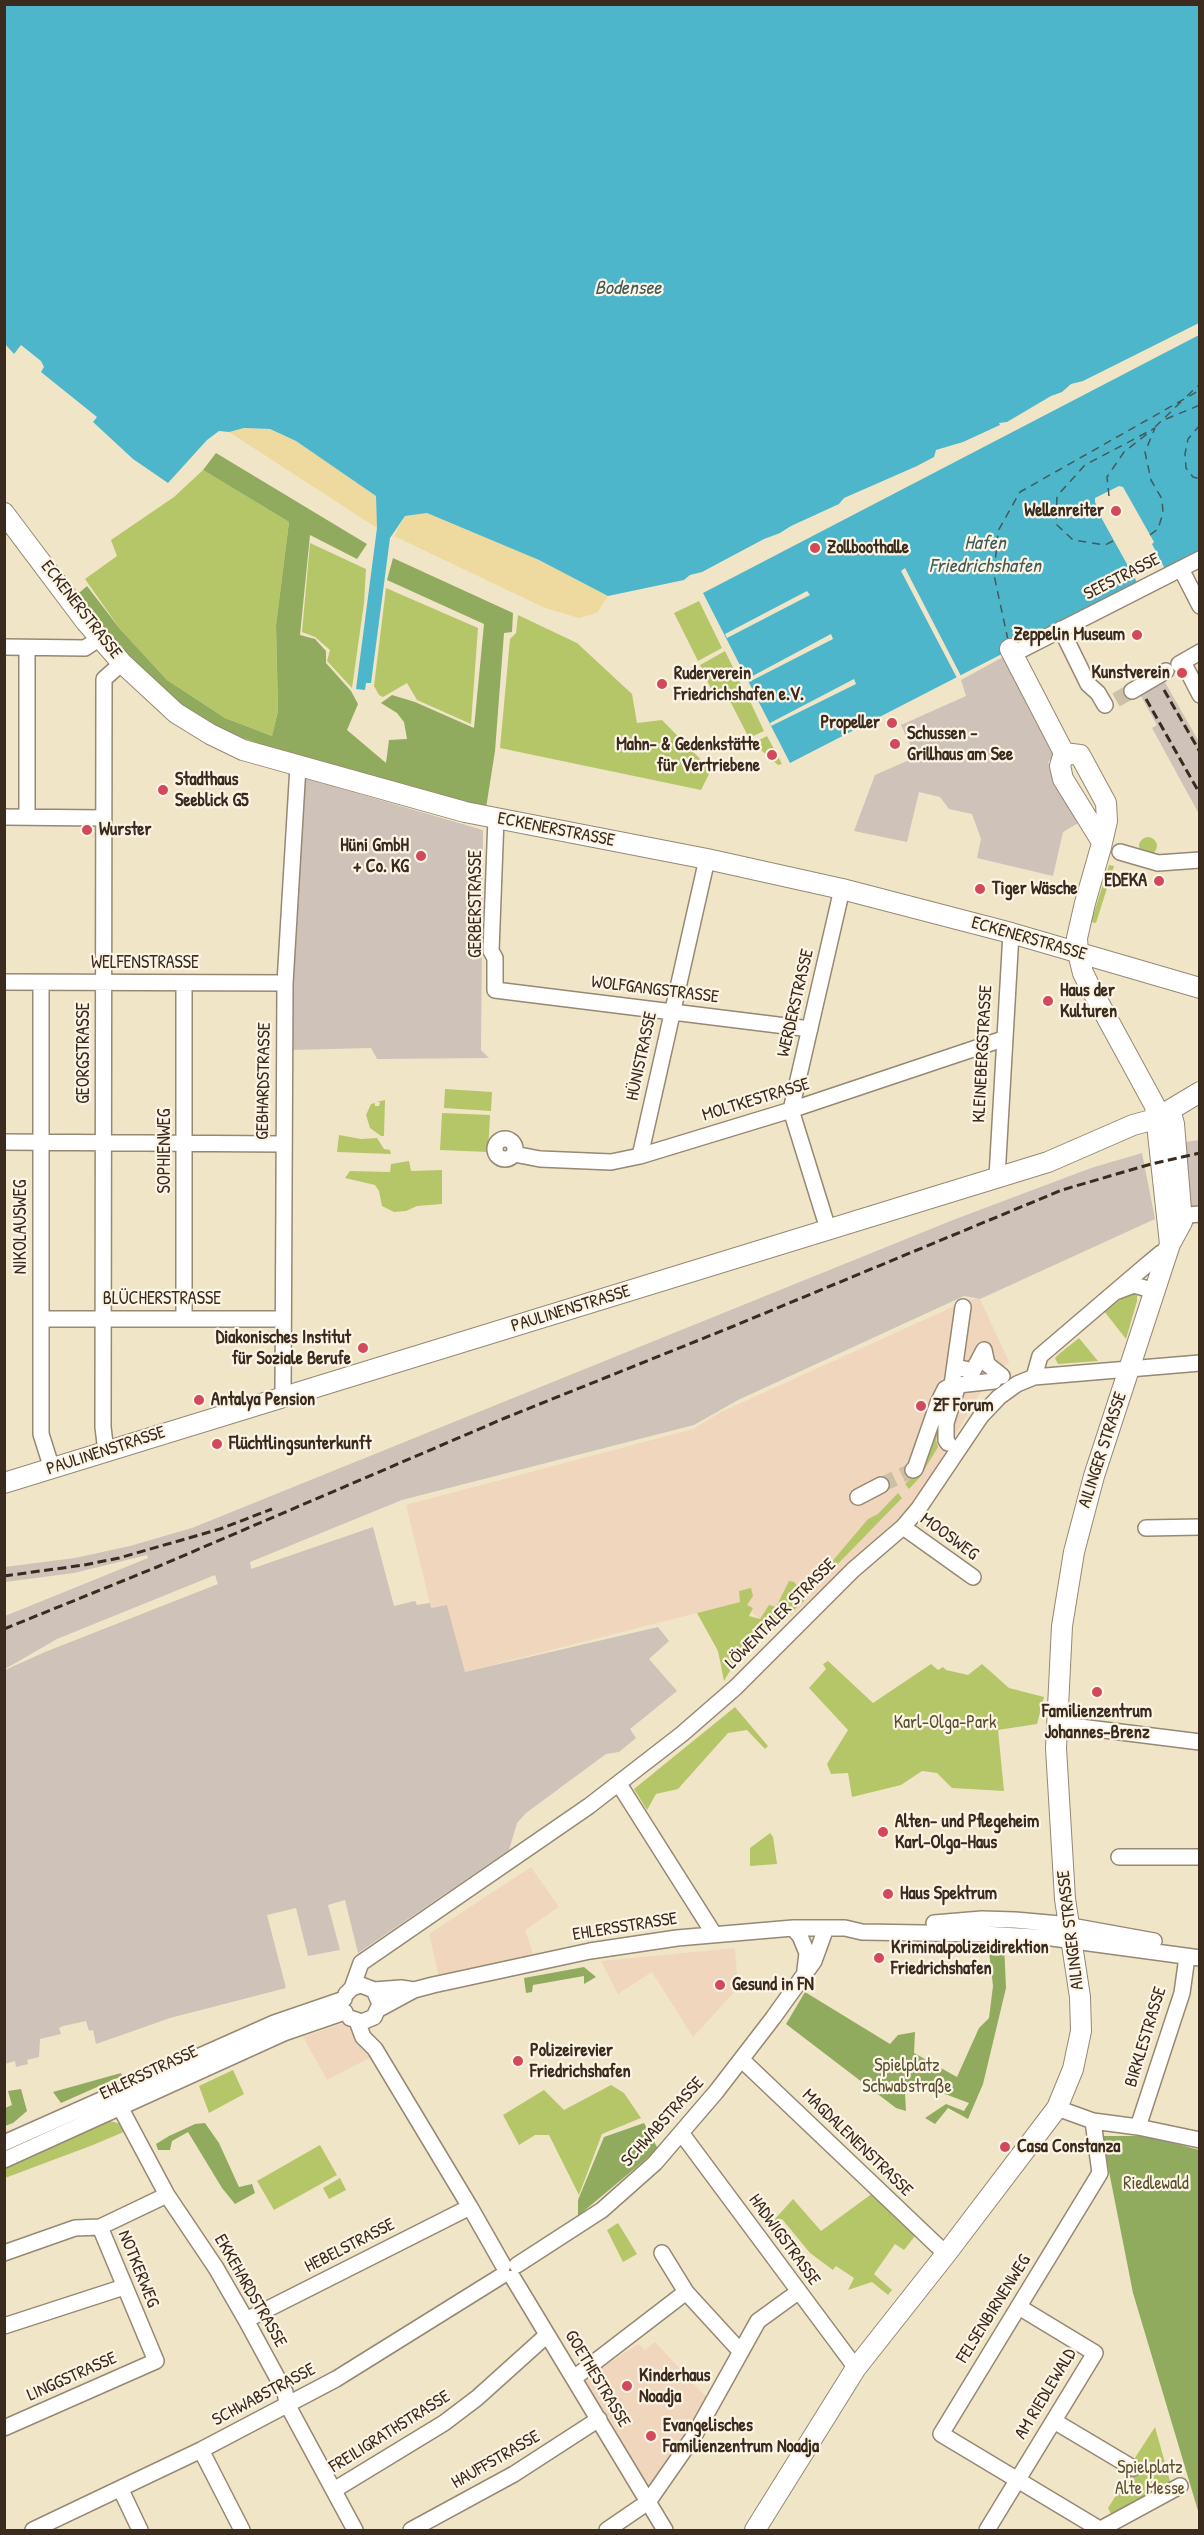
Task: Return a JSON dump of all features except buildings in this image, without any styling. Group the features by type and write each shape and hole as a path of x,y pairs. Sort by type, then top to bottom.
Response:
{"main road":[{"name":"ECKENERSTRASSE","path":"4,513 100,638 122,663 176,712 202,729 243,750 441,806 707,859 842,889 1011,933 1200,988"},
{"path":"1016,649 1064,753 1060,766 1063,780 1089,825 1102,842"},
{"path":"1064,753 1080,755 1106,803 1107,820 1077,938 1083,973 1160,1112 1174,1124 1182,1222"},
{"name":"PAULINENSTRASSE","path":"1160,1112 1200,1077"},
{"name":"PAULINENSTRASSE","path":"4,1483 1048,1162 1133,1125 1200,1092"},
{"name":"AILINGER STRASSE","path":"1160,1112 1169,1249"},
{"name":"AILINGER STRASSE","path":"755,2530 855,2368 946,2254 1057,2108 1073,2069 1080,2031 1080,1997 1070,1934 1059,1803 1056,1724 1062,1626 1074,1552 1094,1476 1169,1249 1182,1222"}],"street":[{"name":"SEESTRASSE","path":"1016,649 1061,629 1200,559"},
{"path":"1181,569 1200,606"},
{"path":"1061,629 1088,684 1108,705"},
{"path":"4,647 85,648 100,638"},
{"path":"27,648 27,817"},
{"path":"1132,691 1149,684 1200,652"},
{"name":"GEORGSTRASSE","path":"106,1452 103,1427 104,679 122,663"},
{"path":"1176,666 1200,695"},
{"name":"GEBHARDSTRASSE","path":"283,1396 285,982 298,766"},
{"path":"4,817 103,818"},
{"name":"GERBERSTRASSE","path":"495,990 495,957 492,951 496,818"},
{"path":"1120,852 1158,863 1200,860"},
{"name":"HÜNISTRASSE","path":"640,1156 707,859"},
{"name":"WERDERSTRASSE","path":"791,1110 842,889"},
{"name":"KLEINEBERGSTRASSE","path":"997,1177 1003,1039 1011,933"},
{"name":"WELFENSTRASSE","path":"4,982 285,982"},
{"name":"NIKOLAUSWEG","path":"41,982 41,1434 52,1469"},
{"name":"SOPHIENWEG","path":"184,983 184,1319"},
{"name":"WOLFGANGSTRASSE","path":"495,990 810,1029"},
{"name":"MOLTKESTRASSE","path":"514,1154 540,1159 611,1162 640,1156 791,1110 1003,1039"},
{"path":"791,1110 828,1229"},
{"path":"4,1142 283,1144"},
{"path":"1182,1222 1189,1215 1200,1214"},
{"path":"1169,1249 1161,1253 1040,1356 1034,1377 1200,1364"},
{"path":"1114,1292 1134,1286 1155,1292"},
{"path":"912,1470 915,1469 935,1403 945,1389 952,1385 963,1307"},
{"name":"BLÜCHERSTRASSE","path":"41,1318 283,1319"},
{"path":"948,1443 946,1423 958,1385 998,1379 987,1364 984,1350 973,1371 956,1367"},
{"name":"LÖWENTALER STRASSE","path":"356,1999 371,1956 619,1784 736,1687 853,1570 903,1527 919,1508 981,1416 999,1397 1017,1384 1034,1377"},
{"path":"858,1497 881,1485"},
{"name":"MOOSWEG","path":"903,1527 973,1577"},
{"path":"1146,1528 1200,1527"},
{"path":"1056,1724 1200,1742"},
{"path":"619,1784 714,1934"},
{"path":"1119,1857 1200,1857"},
{"name":"EHLERSSTRASSE","path":"356,1999 366,2021 414,1990 590,1951 714,1934 793,1928 845,1928 861,1923 950,1923 982,1919 1195,1954"},
{"path":"793,1928 800,1936 807,1953 805,1970"},
{"name":"SCHWABSTRASSE","path":"34,2530 201,2450 336,2379 602,2210 655,2163 682,2134 742,2060 814,1960 826,1928"},
{"name":"BIRKLESTRASSE","path":"1138,2127 1195,1954"},
{"name":"EHLERSSTRASSE","path":"4,2143 274,2023 401,1988 414,1990"},
{"path":"356,1999 379,1999 377,2013"},
{"name":"EHLERSSTRASSE","path":"4,2160 356,1999"},
{"name":"GOETHESTRASSE","path":"356,1999 363,2037 375,2049 665,2530"},
{"name":"GOETHESTRASSE","path":"375,2049 377,2013"},
{"name":"MAGDALENENSTRASSE","path":"742,2060 946,2254"},
{"name":"EKKEHARDSTRASSE","path":"120,2107 167,2195 216,2268 246,2320 285,2392 286,2404 355,2530"},
{"path":"1057,2108 1093,2121 1138,2127 1200,2140"},
{"name":"FELSENBIRNENWEG","path":"1018,2479 941,2434 1100,2173 1093,2121"},
{"name":"HADWIGSTRASSE","path":"682,2134 855,2368"},
{"name":"NOTKERWEG","path":"156,2361 100,2227 167,2195"},
{"name":"HEBELSTRASSE","path":"246,2320 470,2207"},
{"path":"4,2253 75,2229 100,2227"},
{"path":"662,2253 686,2292 741,2352"},
{"path":"4,2326 124,2287"},
{"path":"574,2378 686,2292"},
{"path":"607,2530 648,2502 694,2436 758,2321 798,2292"},
{"name":"AM RIEDLEWALD","path":"987,2530 1095,2354 1018,2307"},
{"name":"FREILIGRATHSTRASSE","path":"334,2490 444,2424 477,2398 548,2334"},
{"name":"LINGGSTRASSE","path":"4,2428 156,2361"},
{"name":"HAUFFSTRASSE","path":"411,2530 514,2474 599,2419"},
{"path":"1054,2421 1133,2468"},
{"path":"201,2450 242,2530"},
{"path":"1018,2479 1100,2530 1180,2486"},
{"path":"121,2490 140,2530"}],"shaded area":[{"path":"1003,657 1054,757 1048,762 1080,822 1063,832 1053,876 977,858 981,839 972,814 949,809 940,797 919,792 907,842 854,831 875,775 916,757 901,725 966,696 961,680"},
{"path":"1162,677 1199,742 1199,814 1152,728 1157,725 1138,691"},
{"path":"304,778 483,830 481,1050 489,1058 377,1059 371,1048 291,1050 291,986"},
{"path":"1199,1140 1199,1206 1190,1207 1186,1142"},
{"path":"1142,1153 1155,1219 980,1299 964,1296 738,1400 694,1425 402,1500 250,1562 251,1569 373,1527 394,1606 415,1601 417,1605 430,1603 431,1608 447,1605 465,1672 658,1627 669,1641 649,1659 677,1691 630,1729 636,1738 619,1752 606,1754 526,1813 517,1823 509,1850 358,1953 345,1900 328,1905 340,1950 308,1956 296,1908 267,1915 286,1988 170,2018 96,2044 93,2030 89,2031 86,2021 63,2026 59,2028 61,2034 40,2039 39,2057 27,2060 28,2064 16,2067 15,2061 5,2064 5,1670 218,1584 215,1575 57,1639 5,1669 5,1616 148,1558 147,1555 74,1573 5,1582 5,1567 75,1558 130,1546 192,1528 953,1220 1091,1168"},
{"path":"970,1299 980,1299 1009,1362 983,1388 924,1488 879,1541 773,1631 740,1602 465,1672 447,1605 431,1608 406,1505 693,1429 721,1412"},
{"path":"531,1867 559,1907 525,1930 534,1956 439,1977 429,1934"},
{"path":"735,1948 738,1988 693,2037 652,1972 618,1994 601,1961"},
{"path":"344,2023 359,2037 371,2057 327,2080 303,2037"},
{"name":"Evangelisches Familienzentrum Noadja","path":"655,2342 709,2400 661,2472 647,2486 583,2380 638,2344 645,2350"}],"green space":[{"path":"216,453 367,544 357,559 310,535 300,635 315,639 326,651 326,663 351,691 358,704 347,730 386,763 389,740 407,739 404,722 397,713 381,703 392,695 415,702 474,728 484,624 387,580 393,558 513,613 512,632 504,633 495,751 486,808 362,776 218,729 173,698 109,638 79,593 87,586 120,629 167,680 225,718 272,736 278,711 276,625 289,522 203,470"},
{"path":"203,470 289,522 276,625 278,711 272,736 225,718 167,680 120,629 85,579 117,556 111,540 174,497"},
{"path":"310,543 366,569 364,603 352,688 327,661 330,650 315,637 302,632"},
{"path":"386,588 478,628 471,724 417,700 407,683 383,697 379,695 374,686"},
{"path":"699,601 722,648 698,661 674,613"},
{"path":"518,615 577,643 632,694 637,723 662,720 711,770 701,790 500,748 510,639 516,633"},
{"path":"725,651 743,688 717,702 700,665"},
{"path":"747,695 764,731 749,738 730,701"},
{"path":"767,736 782,764 778,765 753,743"},
{"path":"1148,837 1154,840 1157,846 1154,852 1148,855 1142,852 1139,846 1142,840"},
{"path":"1109,865 1114,866 1096,923 1091,922"},
{"path":"445,1089 492,1092 491,1111 444,1108"},
{"path":"385,1100 384,1136 381,1136 370,1128 366,1115 371,1104 375,1103 375,1106 379,1106 380,1102 376,1102"},
{"path":"442,1113 490,1115 488,1152 440,1150"},
{"path":"339,1135 361,1139 377,1138 384,1149 390,1150 391,1154 337,1152"},
{"path":"409,1161 411,1171 442,1170 442,1204 417,1206 406,1211 394,1212 382,1206 379,1191 375,1185 345,1178 350,1171 390,1172 391,1164"},
{"path":"1131,1292 1137,1295 1137,1301 1126,1339 1104,1311"},
{"path":"1079,1338 1098,1361 1058,1364 1055,1358"},
{"path":"939,1414 942,1418 936,1440 938,1447 920,1477 909,1489 905,1484 914,1475"},
{"path":"898,1493 902,1498 830,1572 825,1570 868,1519 878,1514"},
{"path":"789,1581 794,1582 805,1594 804,1601 735,1662 724,1681 718,1651 697,1613 740,1602 739,1591 751,1588 753,1596 747,1605 753,1608 749,1616 760,1619 769,1605 776,1607"},
{"name":"Karl-Olga-Park","path":"828,1661 873,1703 931,1664 938,1670 943,1667 946,1670 968,1675 982,1664 1009,1688 1044,1697 1037,1724 998,1730 1004,1791 952,1788 937,1773 922,1771 901,1785 852,1797 848,1773 831,1774 827,1764 848,1730 809,1688 826,1669 823,1664"},
{"path":"735,1707 768,1746 765,1749 747,1730 728,1733 678,1789 656,1794 647,1810 634,1789"},
{"path":"770,1833 773,1837 777,1864 750,1866 750,1848"},
{"name":"Spielplatz Schwabstraße","path":"988,1943 1004,1943 1006,1988 983,2084 968,2119 948,2108 935,2124 925,2118 946,2104 964,2111 969,2103 918,2084 905,2093 906,2111 896,2108 786,2024 805,1992 890,2044 898,2035 915,2032 914,2053 957,2077 979,2028 989,2018 993,1986"},
{"path":"584,1967 596,1977 584,1984 584,1976 533,1985 532,1992 526,1993 524,1978"},
{"path":"233,2070 244,2094 209,2113 199,2086"},
{"path":"121,2073 122,2076 61,2103 53,2092"},
{"path":"611,2085 624,2093 641,2118 602,2134 579,2195 549,2135 535,2135 519,2145 503,2115 544,2090 564,2110"},
{"path":"21,2089 27,2111 13,2123 5,2126 5,2108 12,2105 8,2091"},
{"path":"110,2121 121,2124 126,2131 5,2178 5,2167 102,2122"},
{"path":"205,2123 219,2143 239,2187 252,2184 255,2193 235,2204 222,2188 188,2132 172,2141 170,2150 158,2150 156,2144 169,2136 195,2124"},
{"path":"644,2123 658,2149 578,2216 578,2200 604,2137"},
{"name":"Riedlewald","path":"1102,2136 1148,2136 1199,2150 1199,2514 1133,2293"},
{"path":"320,2145 337,2175 274,2210 257,2181"},
{"path":"340,2178 346,2190 329,2199 323,2188"},
{"path":"873,2193 915,2236 904,2250 895,2244 874,2274 892,2290 888,2295 872,2282 848,2290 854,2278 836,2266 833,2270 810,2253 782,2219 776,2223 774,2220 793,2199 821,2231"},
{"path":"618,2223 637,2254 623,2262 607,2230"},
{"name":"Spielplatz Alte Messe","path":"1155,2427 1172,2488 1114,2520 1108,2508 1134,2467 1131,2464"}],"sand":[{"path":"243,428 269,429 296,441 376,496 377,528 229,432"},
{"path":"427,513 539,560 608,596 597,613 579,618 545,608 394,536 405,516"}],"water":[{"name":"Bodensee","path":"4,5 1199,5 1199,323 1083,381 1071,384 1062,392 1007,422 999,423 1000,425 963,442 936,450 934,457 917,466 844,498 839,504 764,539 702,572 690,575 684,580 608,596 539,560 427,513 405,516 390,538 371,683 366,683 365,690 356,689 377,528 376,496 296,441 270,429 244,428 229,432 219,431 207,440 168,483 133,459 93,422 97,417 41,372 44,367 41,361 21,345 14,354 5,344"},
{"name":"Hafen Friedrichshafen","path":"1199,335 1199,550 1165,569 1152,544 1154,542 1123,487 1119,486 1095,498 1102,519 1138,584 790,763 703,593"}],"pier":[{"path":"905,568 961,676 957,678 901,571"},
{"path":"807,591 810,595 727,638 725,634"},
{"path":"831,634 833,639 749,682 747,679"},
{"path":"854,679 856,684 771,726 770,723"}],"ferry route":[{"path":"1187,396 1200,384"},
{"path":"1008,640 994,575 998,531 1020,492 1200,390"},
{"path":"1155,427 1184,399"},
{"path":"1166,419 1200,405"},
{"path":"1200,425 1188,439 1185,454 1186,468 1193,477 1200,479"},
{"path":"1150,535 1158,529 1163,513 1162,499 1151,480 1145,452 1155,428"},
{"path":"1113,541 1105,545 1073,540 1056,524 1057,496 1085,465 1155,428"},
{"path":"1109,496 1107,477 1124,452 1152,430"}],"tunnel":[{"path":"1116,700 1132,691"},
{"path":"881,1485 913,1470"}],"railway":[{"path":"1164,690 1200,752"},
{"path":"1146,699 1200,794"},
{"path":"4,1629 157,1567 505,1418 1062,1190 1151,1164 1200,1153"},
{"path":"4,1576 119,1558 220,1529 272,1509"}],"place":[{"name":"Wellenreiter","path":"1116,511"},
{"name":"Zollboothalle","path":"815,548"},
{"name":"Zeppelin Museum","path":"1137,635"},
{"name":"Kunstverein","path":"1182,673"},
{"name":"Ruderverein Friedrichshafen e.V.","path":"662,684"},
{"name":"Propeller","path":"892,723"},
{"name":"Schussen - Grillhaus am See","path":"895,744"},
{"name":"Mahn- & Gedenkstätte für Vertriebene","path":"772,755"},
{"name":"Stadthaus Seeblick G5","path":"163,790"},
{"name":"Wurster","path":"87,830"},
{"name":"Hüni GmbH + Co. KG","path":"421,856"},
{"name":"EDEKA","path":"1159,881"},
{"name":"Tiger Wäsche","path":"980,889"},
{"name":"Haus der Kulturen","path":"1048,1001"},
{"name":"Diakonisches Institut für Soziale Berufe","path":"363,1348"},
{"name":"Antalya Pension","path":"199,1400"},
{"name":"ZF Forum","path":"921,1406"},
{"name":"Flüchtlingsunterkunft","path":"217,1444"},
{"name":"Familienzentrum Johannes-Brenz","path":"1097,1692"},
{"name":"Alten- und Pflegeheim Karl-Olga-Haus","path":"883,1832"},
{"name":"Haus Spektrum","path":"888,1894"},
{"name":"Kriminalpolizeidirektion Friedrichshafen","path":"879,1958"},
{"name":"Gesund in FN","path":"720,1985"},
{"name":"Polizeirevier Friedrichshafen","path":"518,2061"},
{"name":"Casa Constanza","path":"1005,2147"},
{"name":"Kinderhaus Noadja","path":"627,2386"},
{"name":"Evangelisches Familienzentrum Noadja","path":"651,2436"}]}
